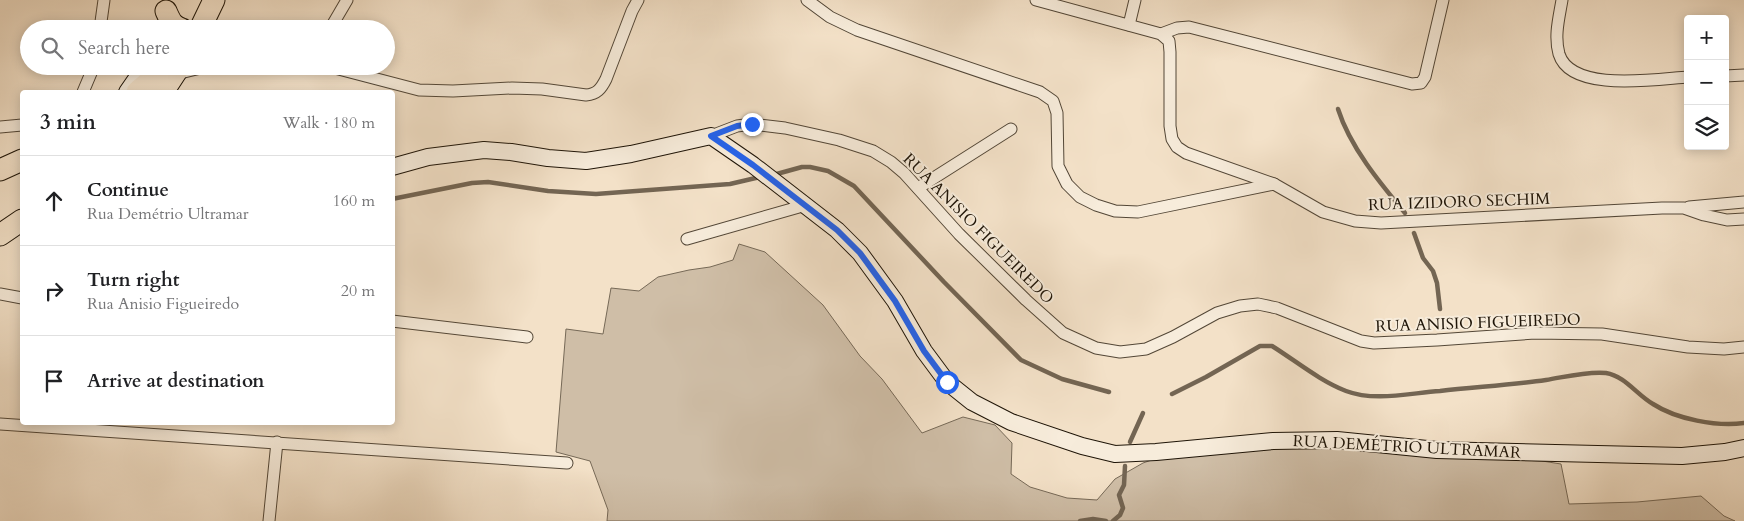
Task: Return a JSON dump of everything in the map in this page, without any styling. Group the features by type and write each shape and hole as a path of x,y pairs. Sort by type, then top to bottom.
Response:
{"highway":[{"path":"149,82 162,75"},
{"path":"0,170 20,161"},
{"path":"0,234 20,221"}],"street":[{"path":"101,20 104,0"},
{"path":"335,20 346,0"},
{"path":"361,75 419,90 453,91 512,88 542,89 586,95 594,94 601,89 606,80 638,0"},
{"path":"806,0 830,17 858,30 1040,92 1053,101 1057,113 1058,166 1067,184 1080,197 1096,205 1115,210 1138,212 1274,184"},
{"path":"1036,0 1161,34 1177,28 1190,27 1412,84 1421,83 1425,77 1443,0"},
{"path":"1128,26 1136,0"},
{"path":"1562,0 1556,38 1560,56 1569,69 1586,77 1604,81 1684,78"},
{"name":"RUA IZIDORO SECHIM","path":"1161,34 1169,41 1170,126 1172,139 1178,146 1186,153 1274,184 1323,212 1355,221 1381,222 1684,208 1727,220 1744,219"},
{"path":"84,90 90,75"},
{"path":"1729,76 1744,75"},
{"path":"131,90 149,82"},
{"name":"RUA ANISIO FIGUEIREDO","path":"711,136 737,126 752,124 785,128 839,140 879,154 904,173 958,234 1026,300 1063,333 1096,348 1120,352 1146,349 1174,337 1217,313 1240,306 1258,304 1277,308 1361,341 1374,343 1536,333 1602,334 1688,347 1724,349 1744,347"},
{"path":"0,127 20,125"},
{"path":"918,188 1011,130"},
{"path":"395,166 428,157 484,150 586,161 631,154 711,136"},
{"name":"RUA DEMÉTRIO ULTRAMAR","path":"711,136 806,205 837,230 860,253 895,301 924,351 947,382 972,402 1011,422 1082,446 1115,454 1273,441 1336,440 1437,450 1682,456 1725,452 1744,448"},
{"path":"1684,208 1744,202"},
{"path":"687,240 806,205"},
{"path":"0,294 20,298"},
{"path":"395,321 527,337"},
{"path":"0,424 567,463"},
{"path":"269,521 277,442"}],"shaded area":[{"path":"739,244 765,252 823,305 860,356 882,379 922,433 963,417 995,425 1012,443 1011,474 1030,487 1067,498 1097,500 1115,479 1143,463 1180,450 1327,446 1437,456 1542,461 1561,464 1569,504 1637,502 1701,496 1724,516 1735,521 607,521 608,510 590,461 556,452 566,329 603,334 611,288 639,291 658,277 710,267 733,260"}],"waterway":[{"path":"1338,109 1343,123 1358,151 1405,213"},
{"path":"773,175 802,167 810,167 828,171 854,186 944,282 1021,360 1062,379 1109,392"},
{"path":"395,198 472,183 488,182 548,191 596,194 730,184 760,177"},
{"path":"1414,233 1423,258 1433,271 1437,283 1440,309"},
{"path":"1172,394 1260,346 1272,346 1336,387 1369,396 1393,396 1606,373 1619,378 1647,400 1673,414 1709,423 1744,423"},
{"path":"1130,442 1143,413"},
{"path":"1113,521 1120,515 1123,508 1119,495 1124,485 1125,466"},
{"path":"1080,521 1093,519 1106,521"}],"route":[{"path":"752,124 737,126 711,136 753,165 837,230 860,253 895,301 924,351 947,382"}]}
